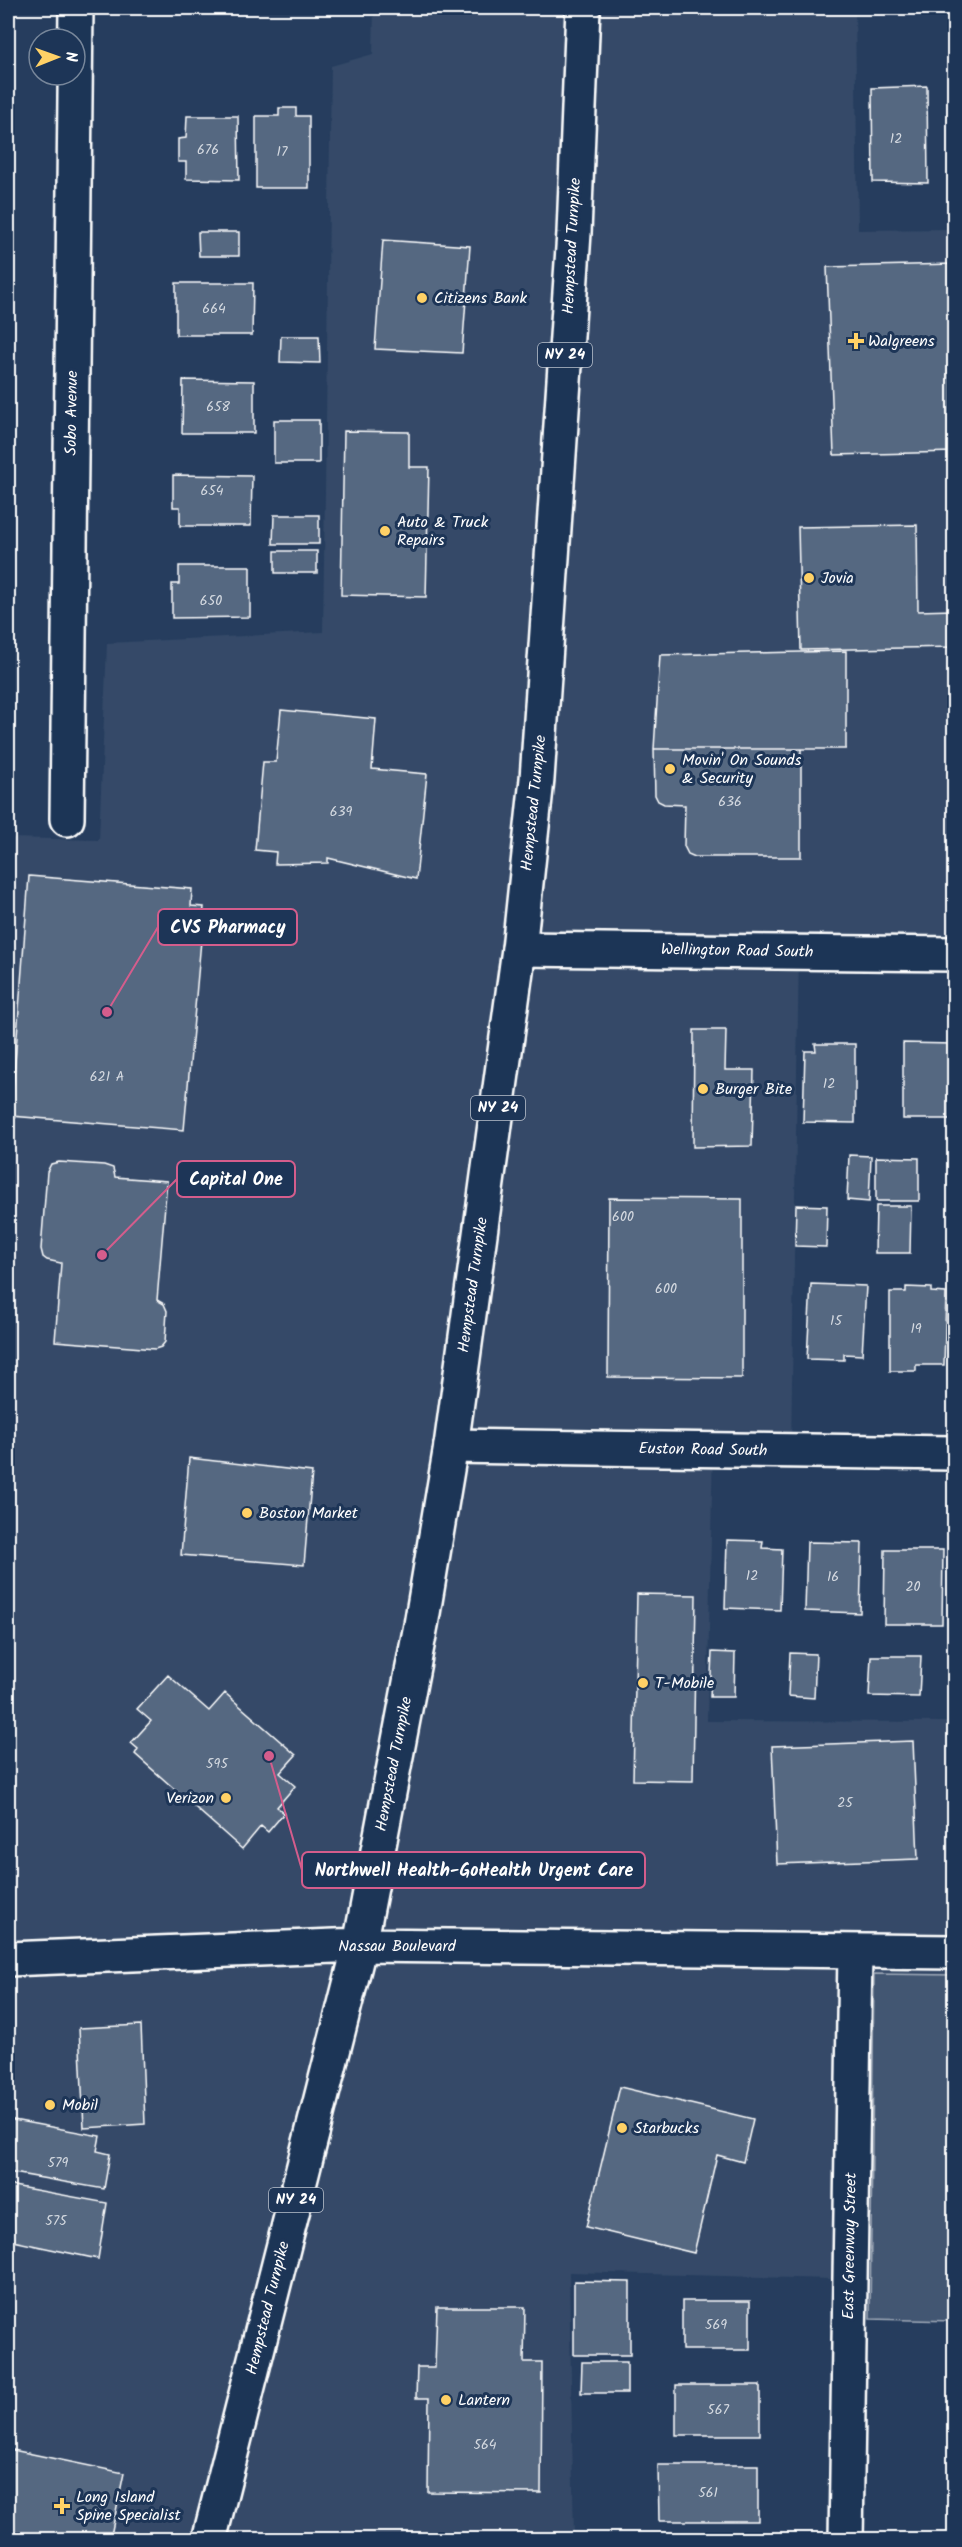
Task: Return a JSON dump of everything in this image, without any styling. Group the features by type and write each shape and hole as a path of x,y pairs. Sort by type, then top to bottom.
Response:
{"main road":[{"name":"Sobo Avenue","path":"67,819 76,8"},
{"name":"Hempstead Turnpike","path":"209,2540 360,1945 421,1625 452,1446 519,949 543,709 574,233 583,8"},
{"name":"Wellington Road South","path":"519,949 954,954"},
{"name":"Euston Road South","path":"452,1446 954,1453"},
{"name":"Nassau Boulevard","path":"8,1959 360,1945 954,1952"},
{"name":"East Greenway Street","path":"846,2540 855,1952"}],"shaded area":[{"path":"374,8 855,8 858,230 954,229 954,951 799,949 791,1447 713,1447 707,1721 954,1722 954,1975 874,1975 870,2280 569,2272 574,2539 507,2539 432,2535 432,2540 8,2539 8,838 99,840 107,643 323,632 331,66 373,54"},
{"path":"874,1974 954,1975 954,2321 870,2319"}],"building":[{"path":"927,86 928,183 873,182 872,88"},
{"path":"279,108 296,108 296,116 309,116 309,188 256,188 256,116 279,116"},
{"path":"187,116 238,116 239,180 186,179 186,162 178,162 178,139 186,138"},
{"path":"198,232 239,232 239,256 199,256"},
{"name":"Citizens Bank","path":"383,240 470,246 462,353 375,349"},
{"path":"954,264 954,452 834,455 827,267"},
{"path":"176,283 253,283 252,335 176,335"},
{"path":"281,336 319,336 320,363 280,362"},
{"path":"183,380 254,381 254,433 182,433"},
{"path":"274,420 319,420 319,463 274,463"},
{"name":"Auto & Truck Repairs","path":"344,431 409,432 409,467 429,467 426,597 341,595"},
{"path":"173,475 252,476 251,526 180,526 180,507 173,507"},
{"path":"274,515 319,515 319,544 273,544"},
{"path":"917,525 918,611 954,610 954,647 801,650 798,527"},
{"path":"275,551 317,551 317,573 275,573"},
{"path":"179,566 250,566 250,617 172,618 172,584 179,584"},
{"path":"846,651 846,749 654,749 660,655"},
{"path":"281,710 376,719 372,769 427,774 416,879 328,858 328,863 275,864 276,852 255,850 263,762 276,762"},
{"path":"654,749 801,749 801,857 695,857 688,854 684,846 685,805 664,804 658,801 655,795"},
{"path":"29,876 192,889 191,906 204,907 184,1130 11,1116"},
{"path":"694,1030 726,1030 725,1070 754,1070 752,1146 693,1147"},
{"path":"903,1043 954,1044 954,1119 903,1119"},
{"path":"815,1044 855,1044 855,1123 803,1122 805,1051 816,1051"},
{"path":"849,1155 871,1156 869,1202 847,1200"},
{"path":"876,1157 919,1158 919,1201 876,1201"},
{"path":"59,1162 104,1165 113,1168 115,1177 167,1181 157,1300 164,1304 167,1311 165,1342 161,1347 155,1349 55,1341 61,1263 47,1260 43,1257 41,1249 47,1172 51,1164"},
{"path":"609,1198 742,1199 742,1378 608,1377"},
{"path":"796,1205 827,1206 826,1247 795,1246"},
{"path":"876,1206 911,1206 910,1253 875,1253"},
{"path":"811,1284 866,1286 862,1355 844,1354 844,1360 807,1359"},
{"path":"906,1287 931,1288 931,1292 946,1293 944,1365 916,1365 916,1371 890,1371 890,1292 906,1292"},
{"name":"Boston Market","path":"189,1458 312,1472 304,1565 181,1555"},
{"path":"727,1540 763,1541 762,1548 782,1549 780,1610 725,1608"},
{"path":"807,1542 862,1543 860,1613 805,1611"},
{"path":"885,1550 943,1550 942,1624 884,1624"},
{"path":"637,1594 696,1595 693,1781 633,1780"},
{"path":"712,1652 735,1653 734,1697 710,1697"},
{"path":"790,1653 816,1654 814,1698 788,1696"},
{"path":"951,1655 954,1655 954,1699 950,1699"},
{"path":"871,1656 921,1656 919,1697 869,1696"},
{"path":"168,1675 209,1711 225,1693 296,1755 280,1773 295,1786 277,1807 284,1813 268,1832 261,1826 242,1849 135,1754 138,1749 131,1743 151,1721 137,1709"},
{"path":"913,1741 918,1859 777,1864 772,1746"},
{"path":"141,2025 145,2124 84,2128 79,2028"},
{"path":"620,2087 753,2119 743,2162 717,2155 694,2253 586,2227"},
{"path":"8,2119 100,2136 97,2151 110,2154 104,2189 8,2172"},
{"path":"8,2185 107,2203 98,2259 8,2240"},
{"path":"574,2281 630,2282 630,2355 574,2355"},
{"path":"682,2301 750,2301 750,2350 682,2350"},
{"path":"437,2307 525,2307 524,2362 542,2362 541,2493 428,2492 429,2398 416,2398 417,2367 435,2367"},
{"path":"582,2362 627,2362 627,2393 581,2393"},
{"path":"953,2370 954,2433 952,2433"},
{"path":"676,2385 760,2385 760,2435 676,2435"},
{"name":"Long Island Spine Specialist","path":"8,2449 124,2473 110,2540 8,2540"},
{"path":"658,2465 758,2465 758,2521 659,2521"}],"place":[{"name":"Citizens Bank","path":"422,298"},
{"name":"Walgreens","path":"856,341"},
{"name":"Auto & Truck Repairs","path":"385,531"},
{"name":"Jovia","path":"809,578"},
{"name":"Movin' On Sounds & Security","path":"670,769"},
{"name":"CVS Pharmacy","path":"107,1012"},
{"name":"Burger Bite","path":"703,1089"},
{"name":"Capital One","path":"102,1255"},
{"name":"Boston Market","path":"247,1513"},
{"name":"T-Mobile","path":"643,1683"},
{"name":"Northwell Health-GoHealth Urgent Care","path":"269,1756"},
{"name":"Verizon","path":"226,1798"},
{"name":"Mobil","path":"50,2105"},
{"name":"Starbucks","path":"622,2128"},
{"name":"Lantern","path":"446,2400"},
{"name":"Long Island Spine Specialist","path":"62,2506"}]}
